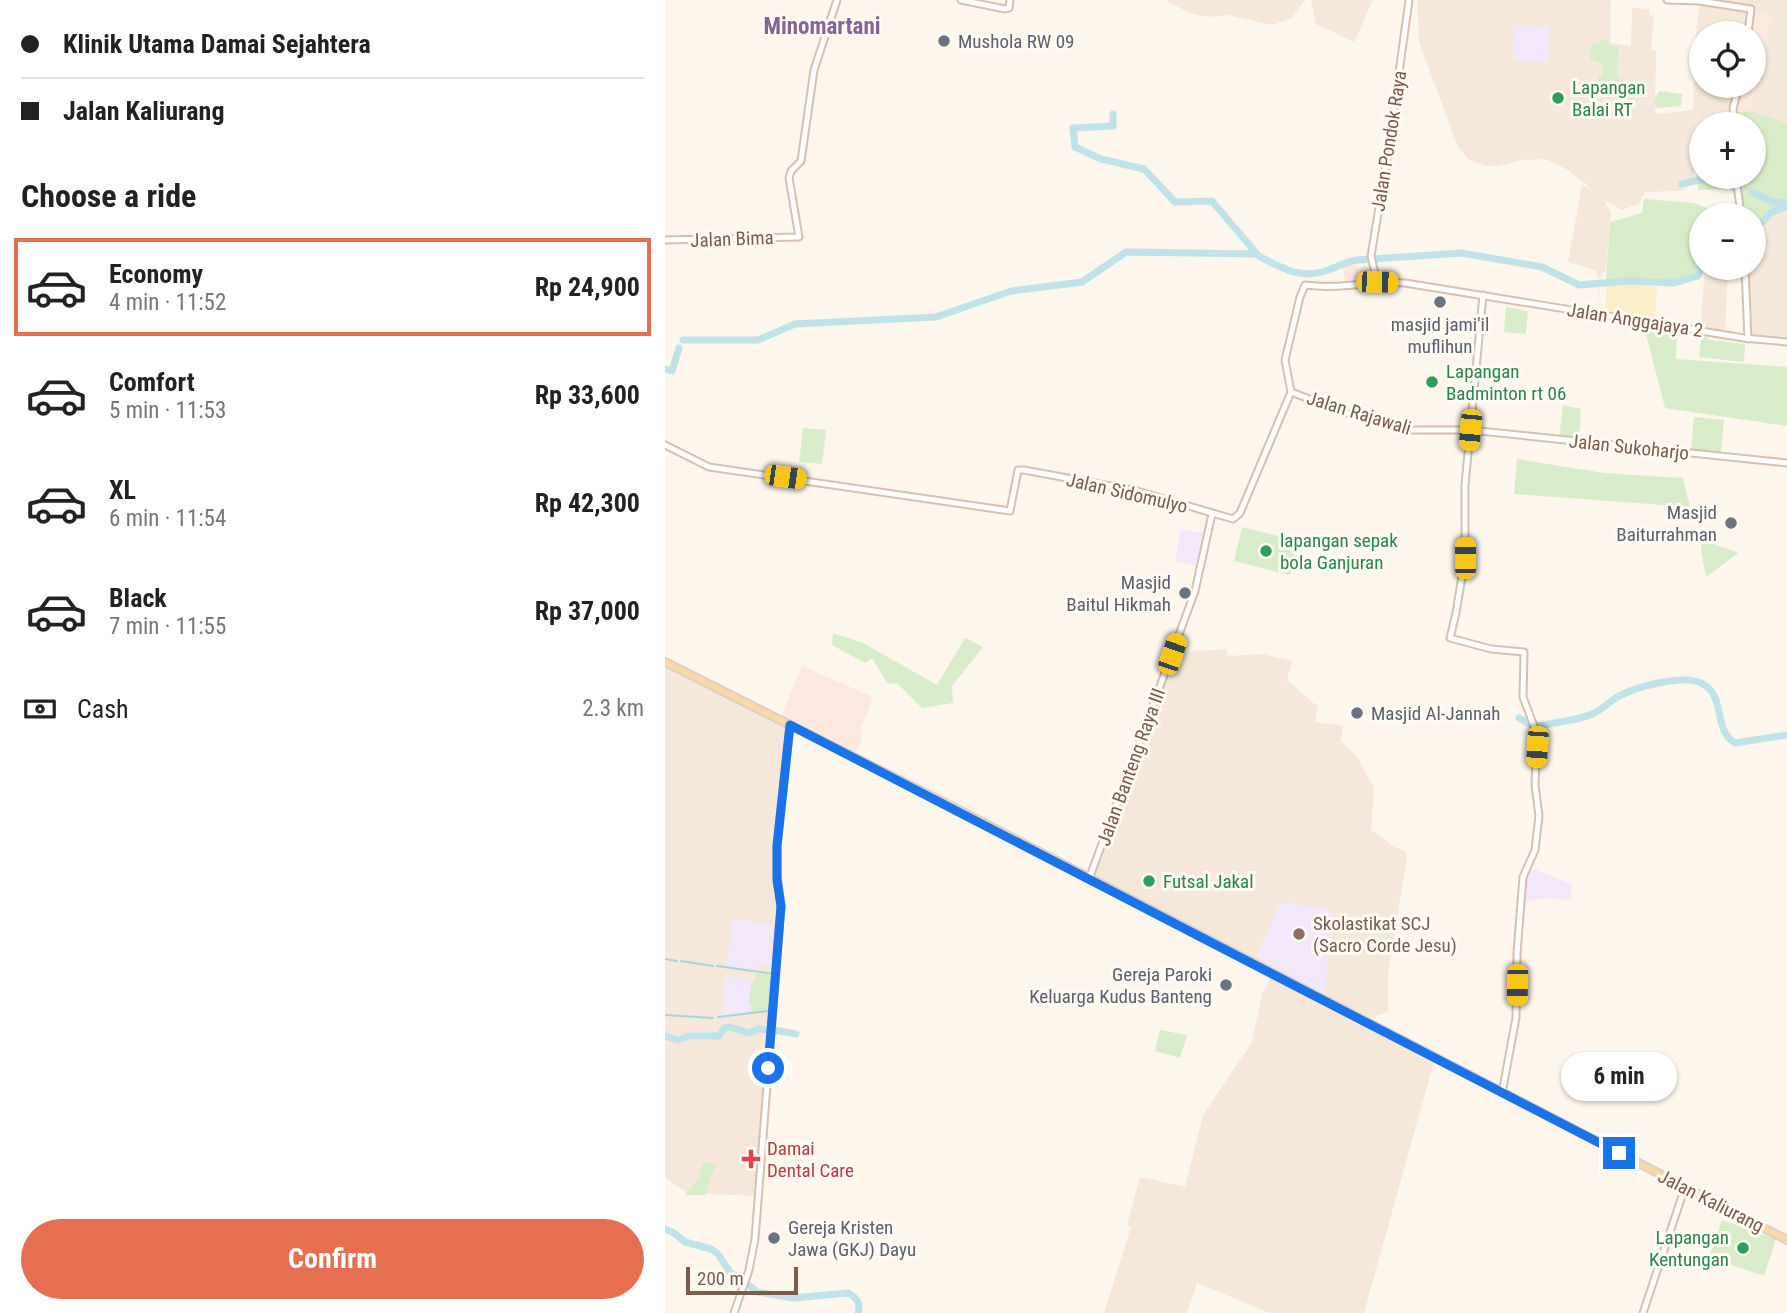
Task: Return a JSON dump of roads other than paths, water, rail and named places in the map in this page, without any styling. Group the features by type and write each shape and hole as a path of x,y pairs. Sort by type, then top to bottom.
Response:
{"main road":[{"name":"Jalan Bima","path":"665,240 799,237 789,178 791,171 801,161 814,70 837,0"},
{"path":"961,0 1007,8 1010,0"},
{"name":"Jalan Pondok Raya","path":"1375,283 1372,259 1409,0"},
{"path":"1667,0 1699,1 1751,9 1750,21"},
{"path":"1746,280 1748,339"},
{"name":"Jalan Anggajaya 2","path":"1291,391 1286,360 1305,285 1340,288 1375,283 1405,283 1748,339 1787,342"},
{"path":"1483,295 1465,485 1465,558 1450,638 1491,649 1524,652 1523,697 1537,734 1535,785 1539,816 1535,850 1523,877 1516,1018 1502,1093"},
{"name":"Jalan Rajawali","path":"1291,391 1336,409 1397,428 1437,432 1470,430"},
{"name":"Jalan Sidomulyo","path":"665,445 709,467 946,503 1010,511 1019,470 1137,491 1235,519 1240,513 1291,391"},
{"name":"Jalan Sukoharjo","path":"1470,430 1787,463"},
{"name":"Jalan Banteng Raya III","path":"1089,879 1195,591 1212,514"},
{"name":"Jalan Kaliurang","path":"665,662 953,807 1787,1240"},
{"path":"734,1313 755,1239 781,906 777,880 777,846 790,725"},
{"path":"1643,1313 1685,1187"}],"waterway":[{"path":"683,340 758,340 795,324 936,317 1011,291 1082,282 1126,252 1257,254 1212,201 1175,202 1144,169 1101,159 1075,147 1073,128 1113,126 1113,114"},
{"path":"1682,184 1689,182"},
{"path":"1752,192 1773,202 1787,203"},
{"path":"1766,218 1770,213 1787,206"},
{"path":"1255,254 1289,270 1306,274 1325,271 1357,260 1462,253 1542,267 1579,285 1628,281 1674,283 1689,279"},
{"path":"665,369 672,371 679,348"},
{"path":"1519,718 1539,726 1573,720 1596,712 1619,696 1637,689 1661,682 1685,680 1703,684 1710,690 1715,697 1724,730 1735,743 1787,735"},
{"path":"665,959 677,961"},
{"path":"681,961 713,966"},
{"path":"717,966 774,974"},
{"path":"718,1017 769,1011"},
{"path":"665,1015 713,1018"},
{"path":"665,1036 678,1040 689,1036 719,1036 724,1028 730,1027 749,1033 758,1029 768,1030"},
{"path":"773,1030 796,1034"},
{"path":"665,1229 685,1242 711,1249 718,1254 730,1272 758,1292 793,1298 848,1293 857,1301 858,1313"}],"place":[{"name":"Mushola RW 09","path":"944,41"},
{"name":"Lapangan Balai RT","path":"1558,98"},
{"name":"masjid jami'il muflihun","path":"1440,302"},
{"name":"Lapangan Badminton rt 06","path":"1432,382"},
{"name":"Masjid Baiturrahman","path":"1731,523"},
{"name":"lapangan sepak bola Ganjuran","path":"1266,551"},
{"name":"Masjid Baitul Hikmah","path":"1185,593"},
{"name":"Masjid Al-Jannah","path":"1357,713"},
{"name":"Futsal Jakal","path":"1149,881"},
{"name":"Skolastikat SCJ (Sacro Corde Jesu)","path":"1299,934"},
{"name":"Gereja Paroki Keluarga Kudus Banteng","path":"1226,985"},
{"name":"Damai Dental Care","path":"751,1159"},
{"name":"Gereja Kristen Jawa (GKJ) Dayu","path":"774,1238"},
{"name":"Lapangan Kentungan","path":"1743,1248"}],"district":[{"name":"Minomartani","path":"822,26"}]}
